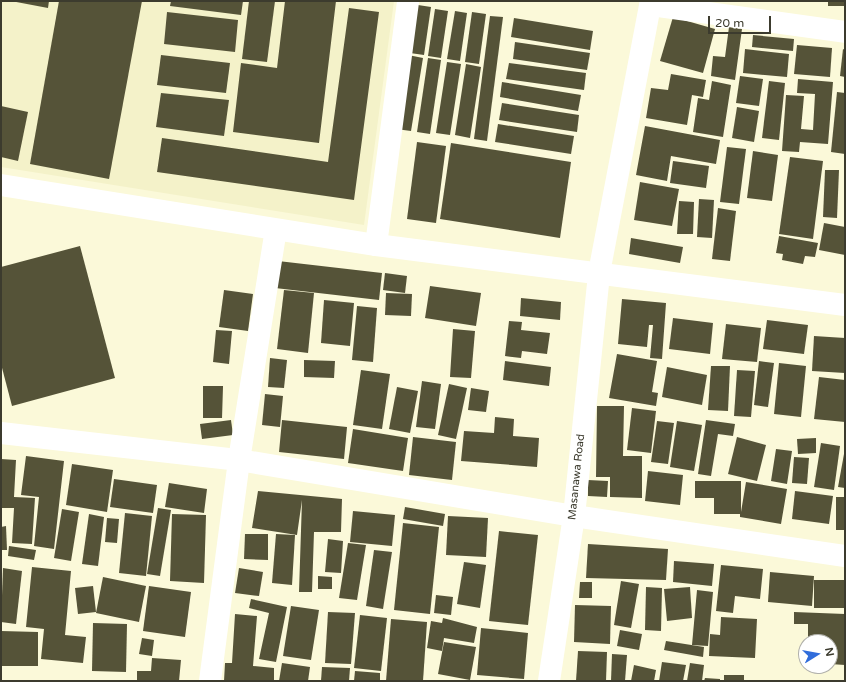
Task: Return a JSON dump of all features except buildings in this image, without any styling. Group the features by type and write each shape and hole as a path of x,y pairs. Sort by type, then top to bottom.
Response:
{"street":[{"path":"376,245 408,1"},
{"path":"651,3 845,32"},
{"name":"Masanawa Road","path":"548,681 574,516 599,272 651,3"},
{"path":"1,185 376,245 599,272 845,305"},
{"path":"210,681 239,460 276,230"},
{"path":"1,433 239,460 574,516 845,556"}],"shaded area":[{"path":"1,1 394,1 364,225 1,167"}]}
